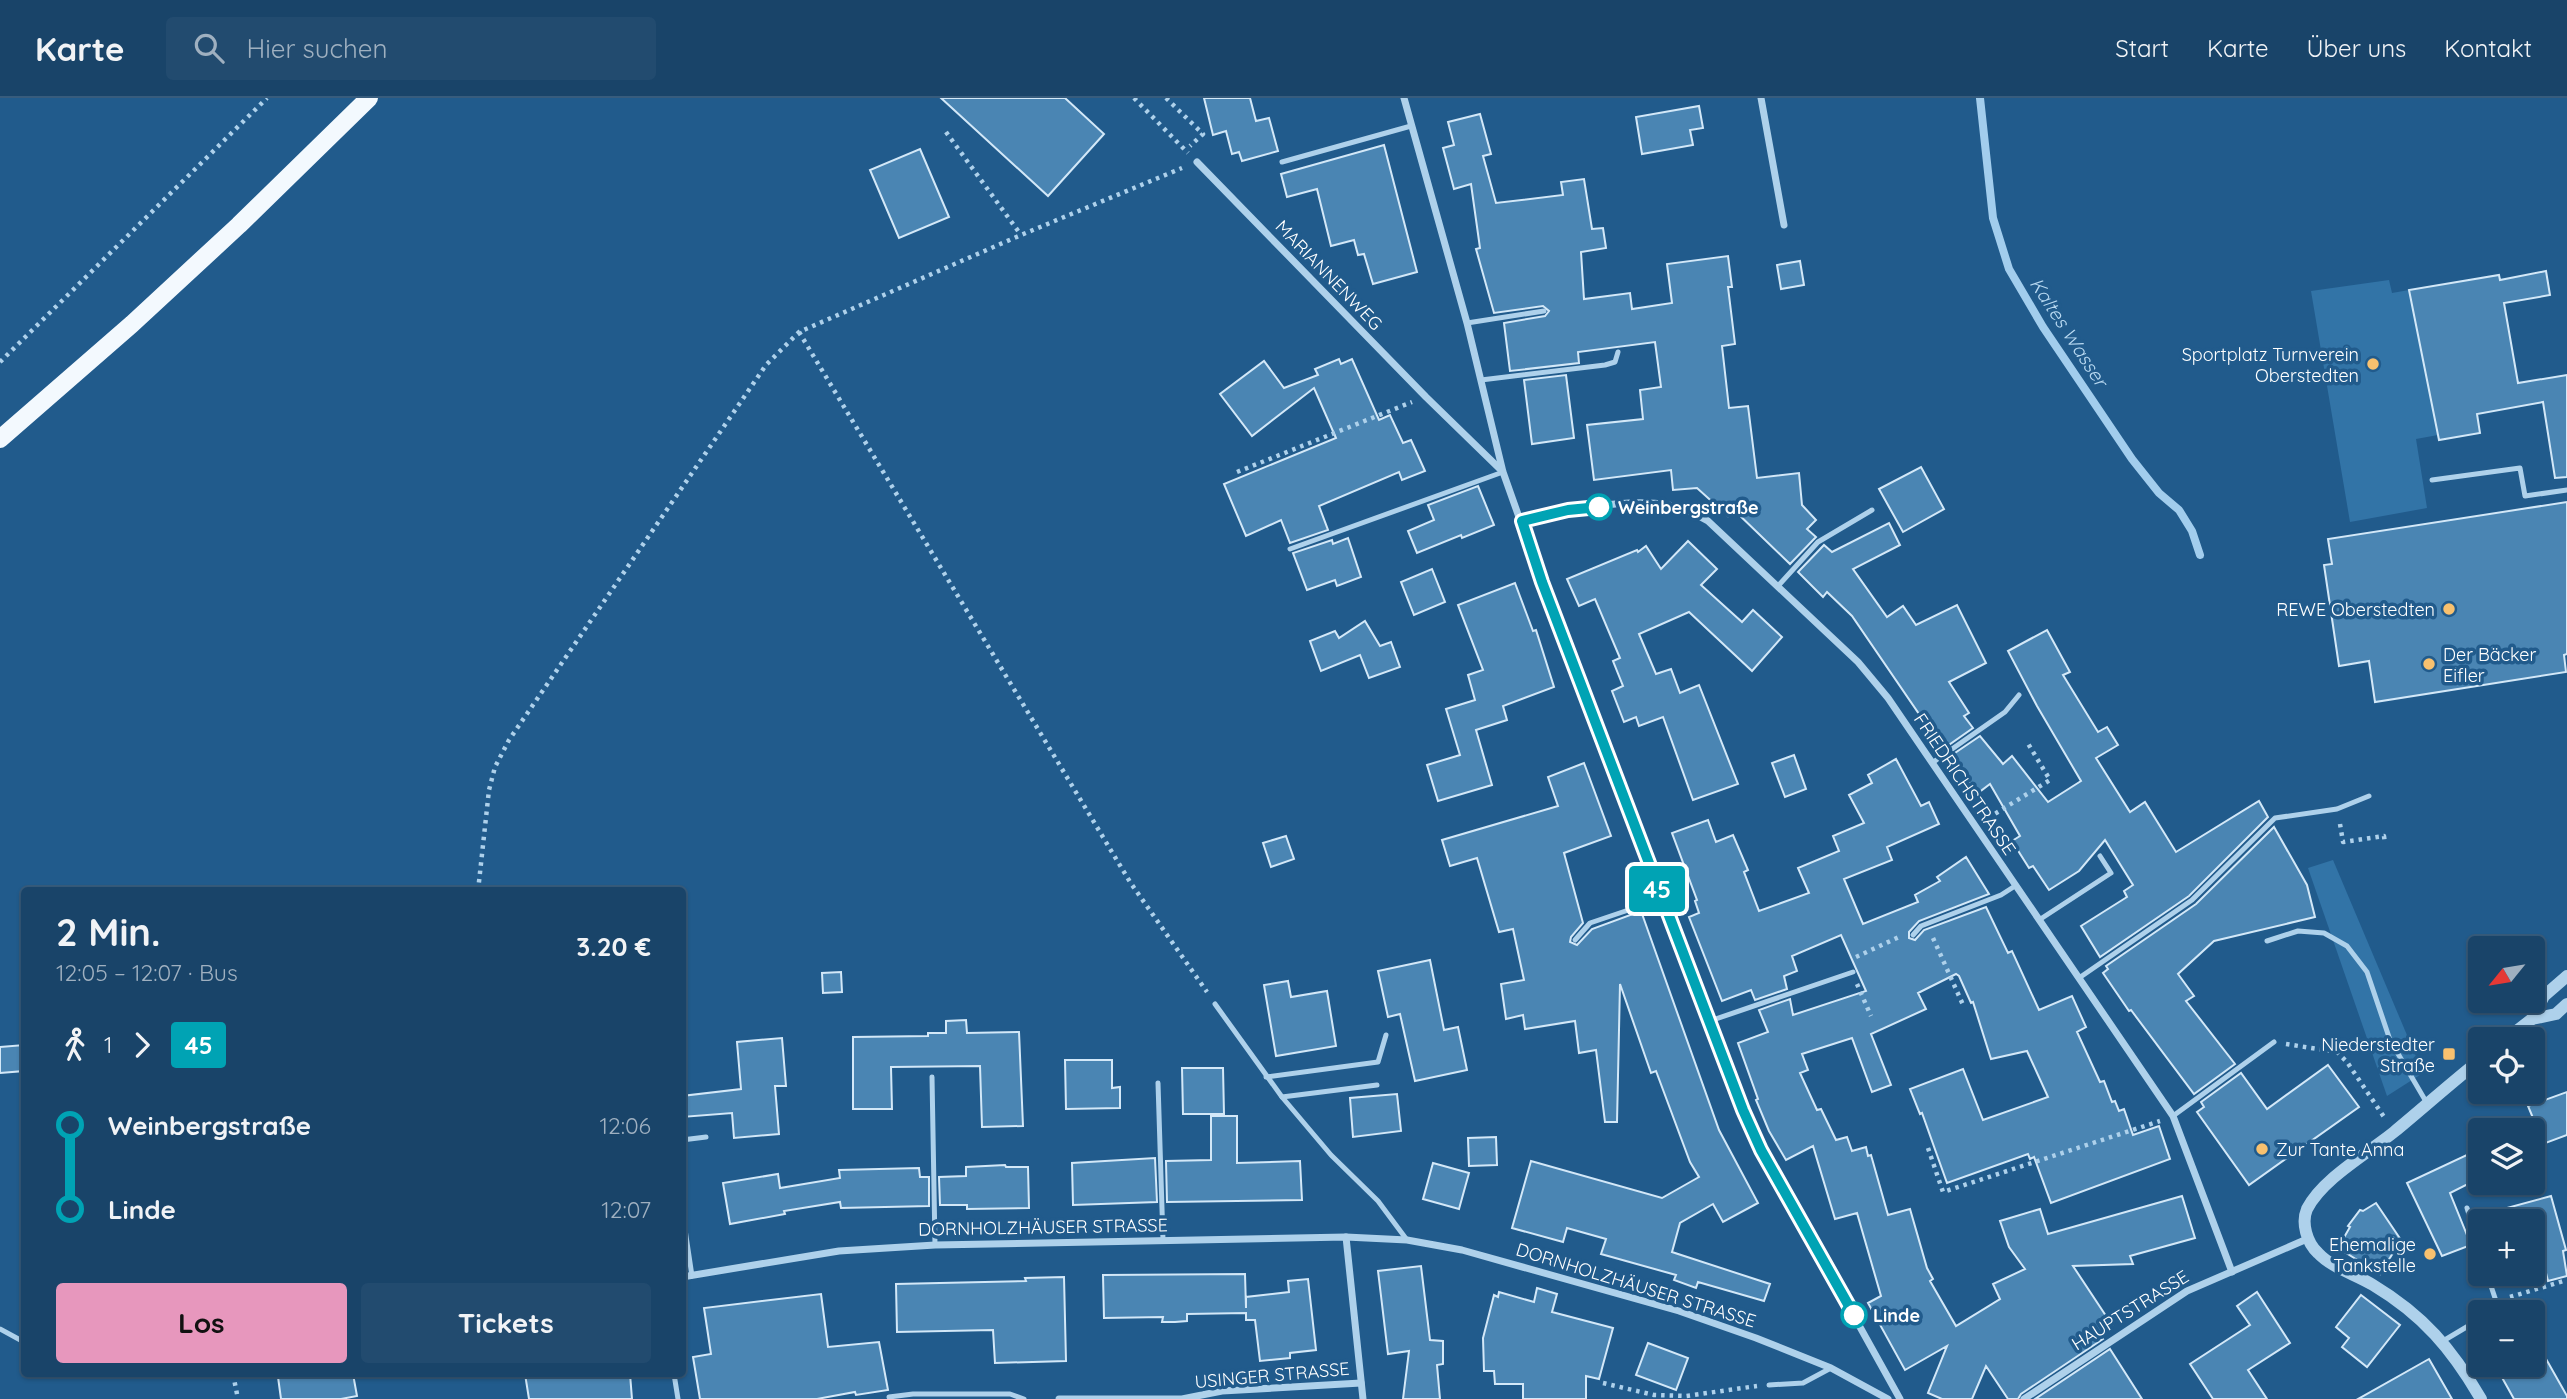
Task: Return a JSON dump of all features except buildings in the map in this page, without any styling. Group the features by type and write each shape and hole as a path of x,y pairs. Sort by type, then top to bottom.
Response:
{"main road":[{"path":"0,439 142,315 369,98"}],"street":[{"path":"1404,98 1467,323 1503,472 1707,1022 1761,1150 1900,1399"},
{"path":"1761,98 1784,225"},
{"name":"MARIANNENWEG","path":"1197,162 1426,397 1503,472"},
{"name":"FRIEDRICHSTRASSE","path":"1522,521 1568,510 1604,506 1668,505 1688,510 1709,521 1873,679 2173,1116 2232,1272"},
{"path":"2521,1027 2532,1018 2544,996 2566,980"},
{"path":"2532,1018 2556,1014 2567,1004"},
{"path":"2468,1070 2334,1179 2306,1211 2305,1225 2308,1239 2317,1253 2388,1294 2415,1314 2443,1341 2481,1399"},
{"name":"DORNHOLZHÄUSER STRASSE","path":"686,1277 839,1251 935,1245 1346,1237 1406,1240 1462,1250 1679,1311 1831,1368 1888,1399"},
{"name":"USINGER STRASSE","path":"1346,1237 1363,1399"},
{"name":"HAUPTSTRASSE","path":"2024,1399 2187,1291 2308,1239"},
{"name":"USINGER STRASSE","path":"1059,1399 1182,1399 1222,1391 1362,1383"}],"lane":[{"path":"1282,162 1411,126"},
{"path":"1467,323 1544,311"},
{"path":"1481,380 1605,365 1615,362 1618,352"},
{"path":"2432,480 2520,468 2525,496 2567,490"},
{"path":"1290,549 1503,472"},
{"path":"1778,586 1818,542 1872,510"},
{"path":"1932,763 2005,712 2019,695"},
{"path":"2079,978 2192,900 2275,818 2337,809 2369,796"},
{"path":"2039,920 2111,873 2100,856"},
{"path":"1913,936 1921,926 2001,895 2015,886"},
{"path":"1575,940 1590,923 1661,899"},
{"path":"2267,941 2298,931 2324,933 2347,946 2367,972 2390,1040 2428,1105"},
{"path":"1707,1022 1853,972"},
{"path":"1215,1004 1282,1097 1331,1155 1378,1201 1406,1240"},
{"path":"1266,1077 1378,1062 1386,1035"},
{"path":"2173,1116 2274,1042"},
{"path":"932,1077 935,1245"},
{"path":"1158,1083 1163,1240"},
{"path":"1282,1097 1377,1085"},
{"path":"686,1140 706,1137"},
{"path":"686,1236 692,1276"},
{"path":"2443,1341 2468,1326"},
{"path":"0,1329 21,1340"},
{"path":"1769,1385 1803,1383 1831,1368"},
{"path":"674,1377 678,1399"},
{"path":"889,1397 913,1394 1010,1394 1024,1399"}],"path":[{"path":"0,362 267,98"},
{"path":"478,887 489,790 495,767 509,740 766,365 799,332 1197,162 1134,98"},
{"path":"1166,98 1203,134 1186,151"},
{"path":"946,132 1021,235"},
{"path":"799,332 1130,882 1215,1004"},
{"path":"1237,472 1426,397"},
{"path":"1975,826 2050,780 2027,742"},
{"path":"2337,809 2343,842 2384,836 2385,844"},
{"path":"1933,938 1964,1007"},
{"path":"1853,972 1871,1016"},
{"path":"2274,1042 2336,1052 2347,1062 2394,1132"},
{"path":"1928,1148 1943,1192 2173,1116"},
{"path":"2499,1300 2567,1280"},
{"path":"234,1377 238,1399"},
{"path":"1603,1383 1654,1395 1686,1396 1769,1385"}],"shaded area":[{"name":"Sportplatz Turnverein Oberstedten","path":"2389,280 2392,293 2409,290 2438,435 2416,439 2427,508 2350,522 2311,291"},
{"path":"2333,860 2423,1073 2387,1096 2308,868"}],"waterway":[{"name":"Kaltes Wasser","path":"1980,98 1993,218 2009,269 2043,327 2132,459 2159,493 2179,510 2192,531 2200,555"}],"bus line":[{"name":"45","path":"1599,507 1568,510 1522,521 1542,582 1707,1022 1743,1110 1761,1150 1854,1315"}],"place":[{"name":"Sportplatz Turnverein Oberstedten","path":"2373,364"},
{"name":"Weinbergstraße","path":"1599,507"},
{"name":"REWE Oberstedten","path":"2449,609"},
{"name":"Der Bäcker Eifler","path":"2429,664"},
{"name":"Niederstedter Straße","path":"2449,1054"},
{"name":"Zur Tante Anna","path":"2262,1149"},
{"name":"Ehemalige Tankstelle","path":"2430,1254"},
{"name":"Linde","path":"1854,1315"}]}
